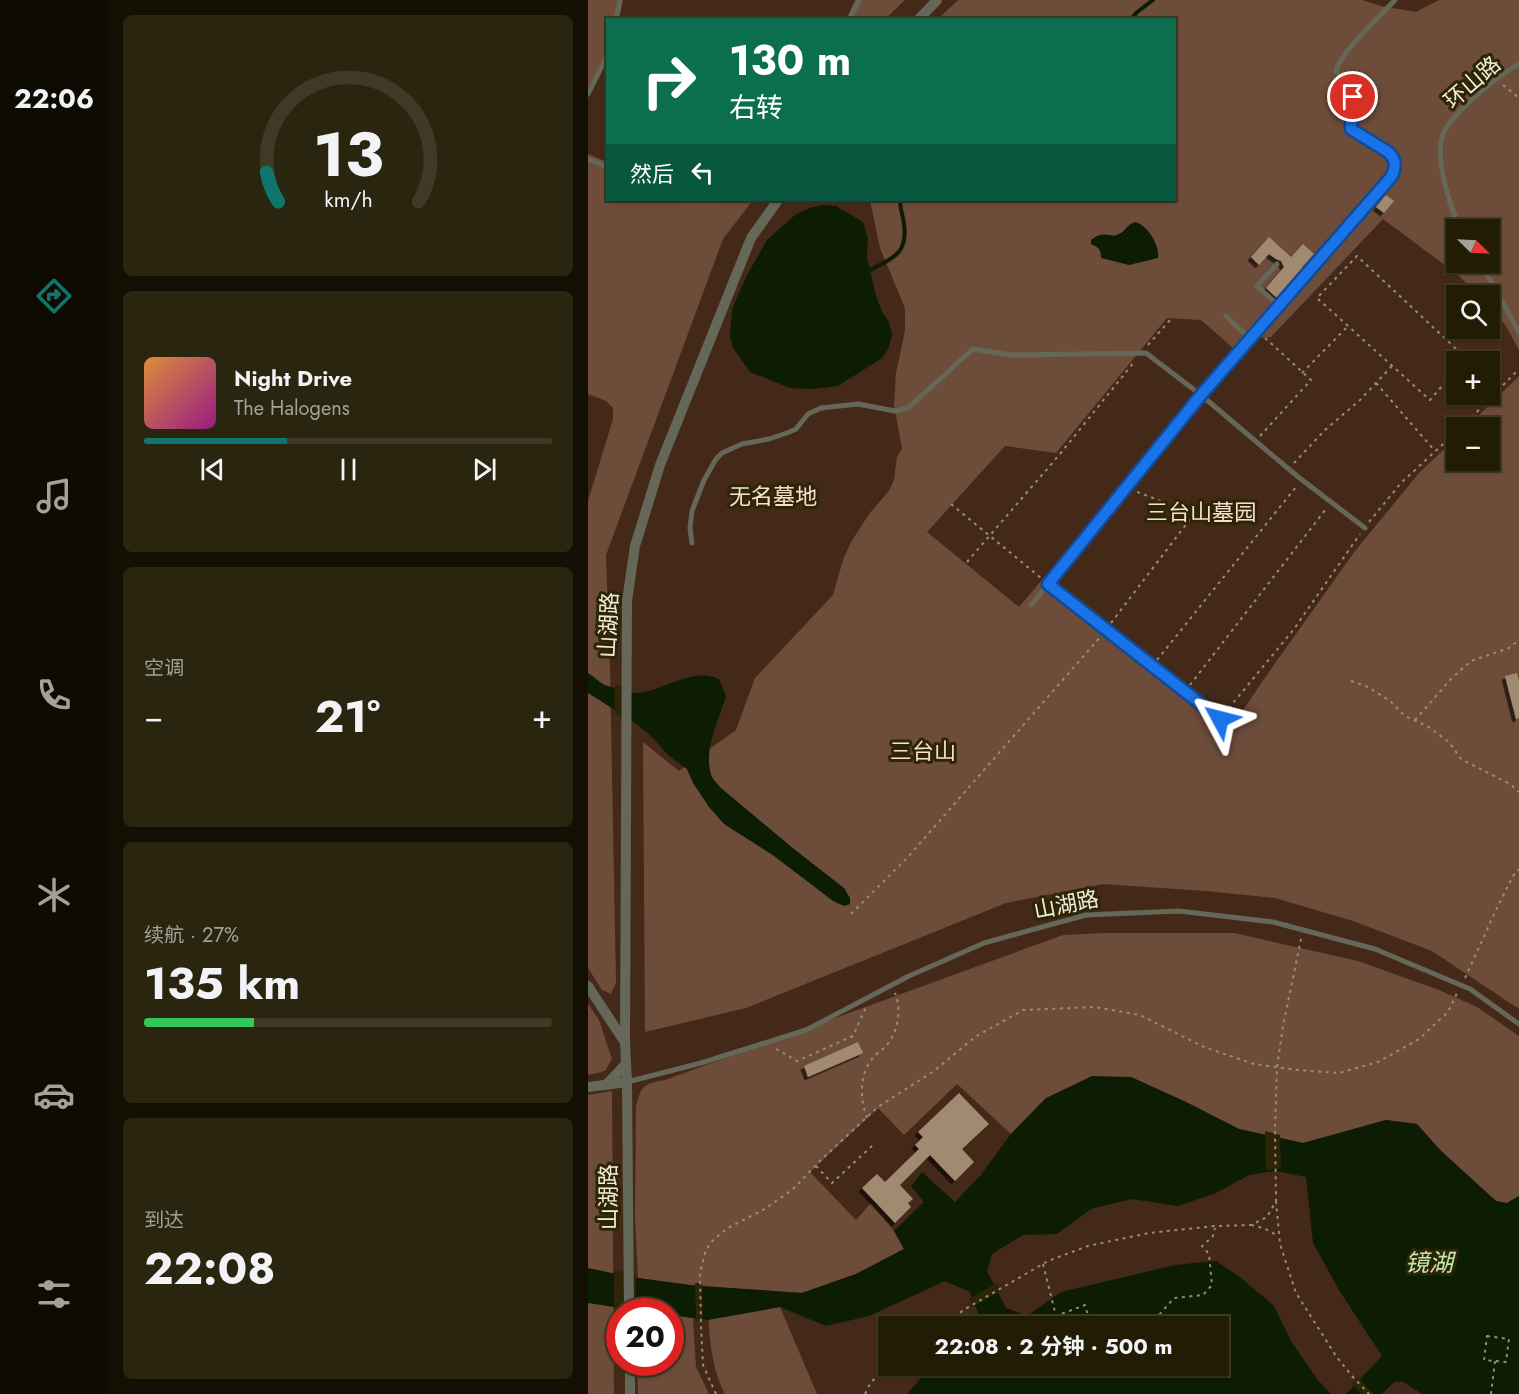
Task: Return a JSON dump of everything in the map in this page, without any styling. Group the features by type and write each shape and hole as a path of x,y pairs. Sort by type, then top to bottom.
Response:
{"street":[{"path":"920,18 938,0"},
{"name":"山湖路","path":"629,1298 625,1042 627,601 635,546 660,465 751,238 777,201"},
{"path":"588,986 625,1042"},
{"path":"606,1085 626,1064"},
{"path":"588,1087 627,1082"},
{"path":"630,1376 630,1394"}],"lane":[{"path":"616,18 620,0"},
{"path":"850,18 859,0"},
{"path":"1031,605 1201,395 1392,176 1395,165 1392,156 1351,129 1357,104 1336,71 1347,51 1395,0"},
{"path":"588,94 606,58"},
{"name":"环山路","path":"1456,219 1446,193 1440,152 1444,133 1452,120 1467,105 1519,64"},
{"path":"588,159 606,166"},
{"path":"687,201 705,201"},
{"path":"1277,264 1257,286 1279,306"},
{"path":"1485,273 1519,332"},
{"path":"1226,316 1250,339"},
{"path":"692,543 690,528 692,510 704,480 722,453 742,444 769,439 796,429 808,414 820,408 858,404 895,411 908,408 973,349 1011,355 1146,353 1201,395 1288,469 1365,528"},
{"path":"1048,584 1220,719"},
{"name":"山湖路","path":"627,1082 701,1063 806,1030 909,976 984,943 1086,915 1179,911 1273,922 1376,949 1470,989 1519,1024"}],"path":[{"path":"1496,80 1519,99"},
{"path":"1446,382 1430,400 1317,298 1357,256 1458,351"},
{"path":"967,562 1060,454 1170,320"},
{"path":"1302,373 1348,326"},
{"path":"1255,441 1311,380 1257,331"},
{"path":"1288,469 1392,366"},
{"path":"1472,417 1519,369"},
{"path":"1376,383 1435,452"},
{"path":"1220,719 1294,629 1365,528 1401,483 1446,442"},
{"path":"1152,667 1302,480"},
{"path":"851,914 916,848 1106,630 1194,514 1126,487"},
{"path":"1185,692 1331,502"},
{"path":"951,504 1048,584"},
{"path":"1415,720 1451,679 1471,661 1509,648 1519,640"},
{"path":"1351,681 1368,687 1390,700 1405,716 1427,726 1449,742 1461,759 1510,784 1519,792"},
{"path":"716,1394 703,1365 699,1280 710,1242 726,1229 763,1210 792,1190 878,1107 934,1071 975,1036 1023,1010 1095,1007 1140,1015 1204,1047 1254,1064 1339,1073 1378,1062 1419,1039 1448,1012 1496,910 1513,876 1519,869"},
{"path":"1303,930 1277,1067 1275,1129 1279,1238 1296,1293 1336,1356 1369,1394"},
{"path":"867,1118 863,1107 863,1076 872,1059 888,1045 897,1026 898,1000 891,985"},
{"path":"766,1043 797,1061 853,1036 871,996"},
{"path":"816,1166 832,1184 873,1145"},
{"path":"1251,1225 1267,1217 1276,1201"},
{"path":"956,1316 1043,1264 1088,1246 1149,1233 1215,1226 1262,1227 1279,1238"},
{"path":"1043,1264 1056,1316 1085,1305 1091,1326 1125,1316 1145,1323 1160,1315 1174,1298 1203,1294 1212,1285 1209,1254 1202,1246 1213,1236 1215,1226"},
{"path":"1487,1336 1509,1339 1506,1362 1495,1360 1484,1360 1487,1336"},
{"path":"1491,1394 1495,1360"},
{"path":"865,1394 871,1382 878,1376"}],"green space":[{"path":"588,0 1519,0 1519,1394 588,1394"},
{"path":"588,0 623,0 619,18 606,18 606,60 588,98"},
{"path":"855,0 905,0 886,18 847,18"},
{"name":"三台山","path":"958,0 1362,0 1416,12 1439,0 1519,0 1519,350 1500,319 1500,285 1468,285 1455,273 1500,273 1500,219 1446,219 1446,266 1383,219 1271,337 1258,338 1242,356 1201,320 1167,318 1056,453 1005,446 927,532 1019,607 1041,581 1229,731 1355,551 1419,473 1446,447 1446,471 1500,471 1500,417 1477,417 1489,405 1500,405 1500,395 1519,376 1519,1009 1432,951 1353,921 1275,898 1103,884 1006,903 746,1008 645,1032 643,742 679,771 736,730 755,678 833,595 851,542 869,514 889,491 894,480 897,457 902,449 894,405 896,373 905,331 905,308 880,248 870,201 1176,201 1176,18 939,18"},
{"path":"588,154 606,162 606,201 752,201 723,239 606,555 616,983 611,994 602,990 588,968 588,501 613,419 613,408 606,401 588,394"},
{"path":"1234,933 1358,961 1439,990 1477,1007 1519,1036 1519,1196 1507,1203 1496,1201 1440,1150 1417,1124 1386,1120 1303,1143 1239,1129 1131,1077 1046,1098 1011,1134 957,1084 904,1135 878,1108 810,1172 856,1220 871,1203 894,1231 904,1249 856,1274 802,1293 747,1289 753,1312 780,1307 817,1394 725,1394 712,1355 707,1287 638,1278 635,1217 636,1106 644,1087 1063,935"},
{"path":"588,1004 599,1020 612,1059 605,1071 588,1075"},
{"path":"612,1091 613,1298 606,1298 606,1376 614,1376 614,1394 588,1394 588,1095"},
{"path":"684,1317 693,1318 696,1367 709,1394 638,1394 637,1376 684,1376"}],"water":[{"path":"823,205 836,206 863,222 868,239 867,257 876,296 889,322 892,334 889,347 882,358 838,386 812,389 790,388 750,372 733,348 730,336 732,309 747,275 767,240 796,214"},
{"path":"1135,222 1144,227 1152,237 1158,258 1129,265 1101,258 1100,250 1091,244 1091,240 1100,235 1119,234"},
{"path":"588,673 603,684 636,693 649,691 689,677 709,676 719,679 726,696 710,746 709,767 713,778 721,788 844,888 850,898 850,904 844,906 833,901 774,856 724,824 709,807 693,783 687,769 669,756 637,724 588,693"},
{"name":"镜湖","path":"1092,1076 1131,1077 1239,1129 1303,1143 1386,1120 1417,1124 1440,1150 1496,1201 1507,1203 1519,1196 1519,1394 1422,1394 1403,1382 1394,1382 1382,1394 1346,1394 1382,1356 1339,1290 1313,1243 1306,1177 1276,1171 1249,1175 1216,1193 1178,1206 1132,1199 1091,1209 1057,1234 1023,1235 992,1254 987,1271 1006,1308 1027,1316 979,1316 970,1292 945,1281 869,1316 826,1326 780,1307 708,1320 684,1317 684,1298 606,1298 606,1306 588,1303 588,1268 689,1285 802,1293 856,1274 904,1249 894,1231 924,1202 911,1186 922,1172 955,1202 980,1176 1011,1134 1046,1098"},
{"name":"镜湖","path":"1216,1261 1241,1278 1274,1306 1291,1341 1317,1379 1331,1394 907,1394 923,1376 1229,1376 1229,1316 1027,1316 1061,1292 1175,1265"}],"pier":[{"path":"615,684 631,690 630,723 614,713"},
{"path":"1265,1131 1280,1135 1281,1169 1266,1170"},
{"path":"614,1270 636,1275 636,1298 614,1298"},
{"path":"695,1283 702,1283 703,1321 696,1321"},
{"path":"997,1283 1001,1291 972,1307 969,1299"},
{"path":"1358,1378 1374,1394 1362,1394 1351,1384"}],"building":[{"path":"1386,195 1394,201 1384,213 1376,207"},
{"path":"1269,237 1291,257 1303,244 1314,254 1278,299 1266,288 1284,267 1281,261 1269,254 1259,265 1251,257"},
{"path":"1517,673 1519,718 1516,719 1505,676"},
{"path":"858,1042 863,1053 808,1077 804,1066"},
{"path":"959,1093 989,1124 962,1149 974,1162 955,1181 930,1155 900,1185 913,1199 908,1203 911,1207 895,1223 862,1188 877,1174 885,1182 919,1149 915,1145 923,1137 918,1132"}],"waterway":[{"path":"1132,18 1153,0"},
{"path":"870,270 892,258 901,249 905,234 900,201"}],"route":[{"path":"1220,719 1048,584 1201,395 1389,182 1395,170 1392,156 1351,129 1357,104 1353,97"}],"park label":[{"name":"无名墓地","path":"773,496"},
{"name":"三台山墓园","path":"1201,512"}]}
